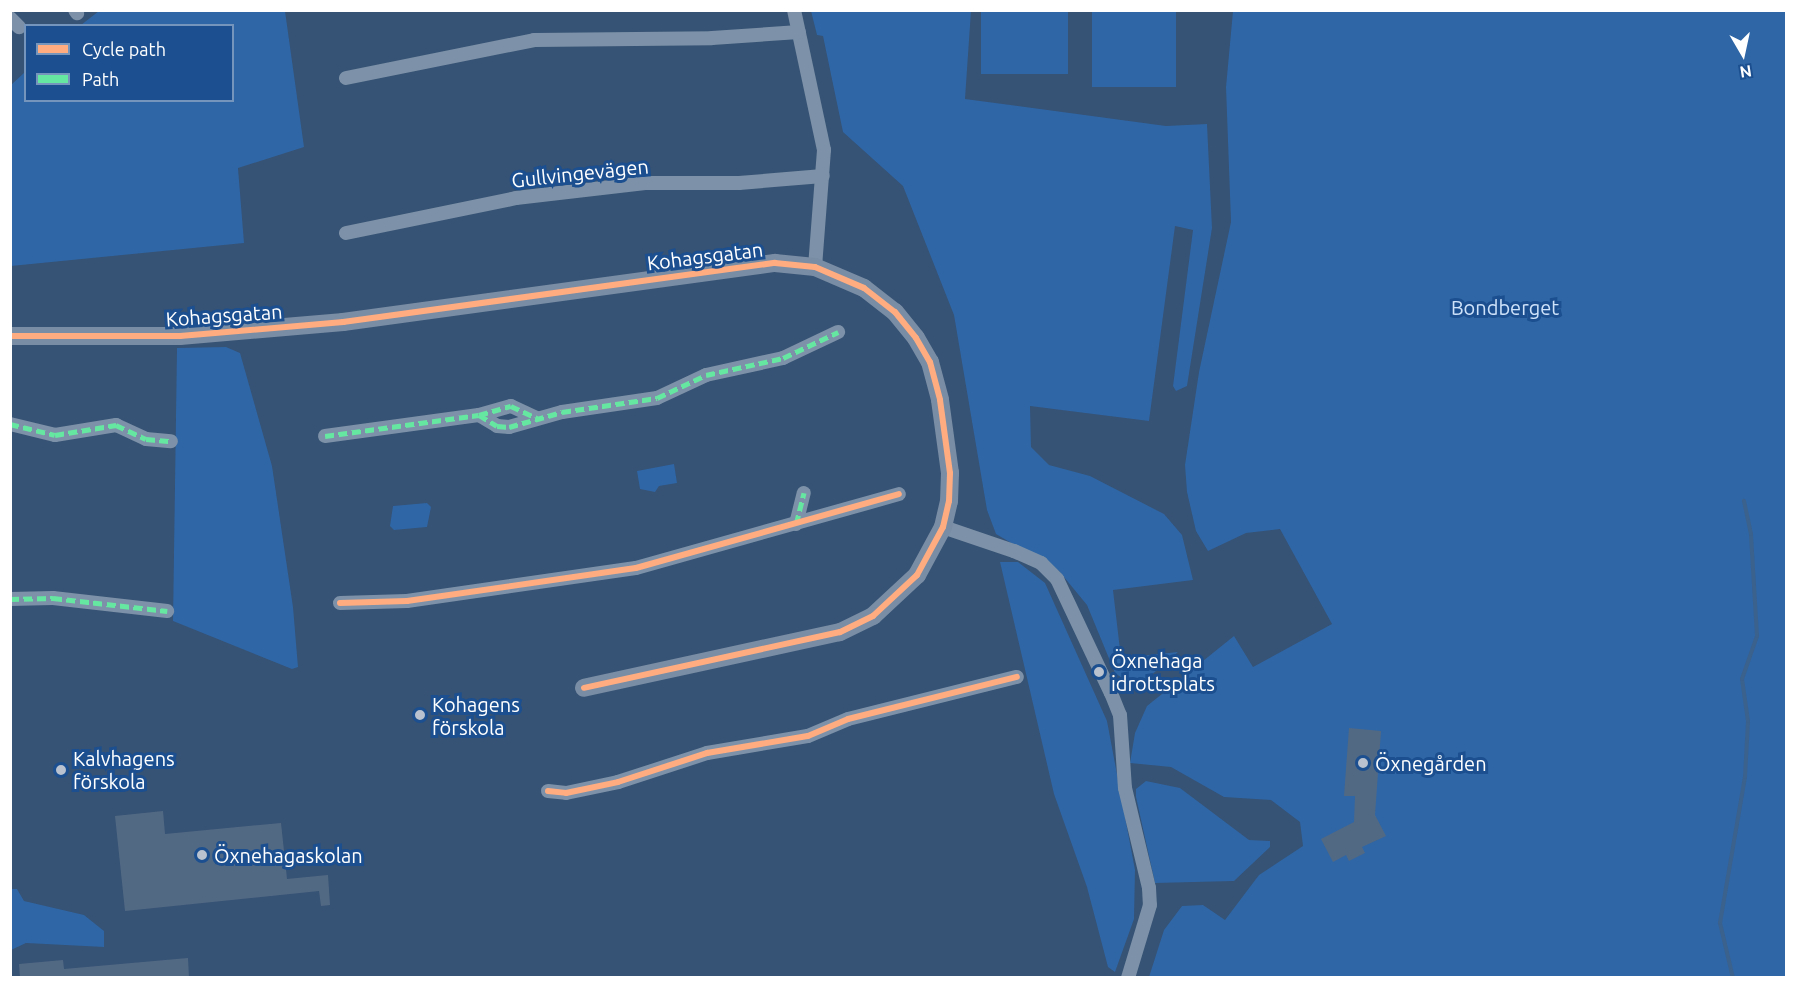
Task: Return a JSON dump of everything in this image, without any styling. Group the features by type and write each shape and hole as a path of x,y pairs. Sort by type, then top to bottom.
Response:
{"street":[{"path":"794,10 824,150 815,267"},
{"path":"346,78 534,40 712,38 799,32"},
{"name":"Gullvingevägen","path":"346,233 516,198 645,183 823,176"},
{"name":"Kohagsgatan","path":"10,336 150,337 294,327 410,315 699,271 775,263 815,267 864,288 895,312 930,362 950,472 943,527 917,575 896,599 873,616 840,632 584,688"},
{"path":"480,415 497,426 509,427 537,418 657,398 714,372 783,358 838,332"},
{"path":"325,436 480,415 496,407 511,406 537,418"},
{"path":"10,423 55,435 110,424 146,439 171,441"},
{"path":"795,524 804,493"},
{"path":"340,603 407,601 636,568 899,494"},
{"path":"943,527 1014,550 1041,563 1057,579 1111,693 1120,715 1125,788 1149,888 1150,905 1128,978"},
{"path":"10,599 53,598 167,611"},
{"path":"548,791 566,793 618,782 706,753 808,736 848,719 1017,677"}],"green space":[{"path":"99,11 285,11 304,147 238,168 244,243 11,266 11,85 24,73 24,102 234,102 234,24 82,24"},
{"path":"811,11 971,11 965,99 1166,126 1207,124 1212,228 1187,386 1176,391 1173,386 1193,230 1175,226 1149,421 1030,406 1031,447 1049,465 1090,476 1164,514 1182,535 1193,580 1113,590 1121,658 1178,652 1141,684 1129,683 1115,673 1087,605 1059,571 996,534 987,510 954,315 903,186 843,132 823,36 817,35"},
{"path":"981,11 1068,11 1068,74 981,74"},
{"path":"1092,11 1176,11 1176,87 1092,87"},
{"name":"Bondberget","path":"1233,11 1786,11 1786,977 1149,977 1164,930 1182,906 1203,905 1225,920 1259,875 1303,846 1300,822 1271,800 1224,797 1171,767 1130,763 1135,733 1147,706 1234,636 1253,667 1332,624 1280,529 1246,533 1208,551 1196,531 1187,492 1185,465 1199,372 1231,222 1226,87"},
{"path":"226,347 240,353 272,466 293,607 298,667 292,669 173,621 177,348"},
{"path":"674,464 677,483 659,486 655,492 640,489 637,471"},
{"path":"427,503 431,507 427,527 394,530 390,526 393,506"},
{"path":"1000,562 1018,562 1045,583 1107,721 1135,870 1134,919 1115,972 1108,967 1087,887 1054,794"},
{"path":"1146,781 1180,788 1249,840 1270,841 1270,847 1234,881 1155,883 1136,797 1136,789"},
{"path":"11,889 17,889 24,901 84,915 104,931 104,947 26,943 11,950"}],"building":[{"name":"Öxnegården","path":"1349,728 1381,731 1375,815 1386,836 1362,847 1365,853 1349,861 1346,855 1333,862 1321,839 1354,822 1355,796 1344,796"},
{"name":"Öxnehagaskolan","path":"163,811 165,834 281,823 287,879 328,875 330,905 321,906 319,891 125,911 115,816"},
{"path":"188,958 189,978 20,978 19,964 63,960 64,969"}],"waterway":[{"path":"1733,978 1720,923 1745,777 1748,721 1742,679 1757,636 1751,534 1744,501"}],"marked path":[{"path":"325,436 479,415 497,426 509,427 562,412 657,398 706,375 783,358 838,332"},
{"path":"479,415 511,406 537,418"},
{"path":"10,424 55,435 116,425 146,439 171,441"},
{"path":"796,524 804,493"},
{"path":"10,599 53,598 167,611"}],"cycle path":[{"path":"10,336 180,336 343,322 775,263 815,267 864,288 895,312 916,338 930,362 940,400 950,473 949,501 943,527 917,575 873,616 840,632 584,688"},
{"path":"340,603 407,601 636,568 899,494"},
{"path":"548,791 566,793 618,782 707,753 808,736 848,719 1017,677"}],"place":[{"name":"Öxnehaga idrottsplats","path":"1099,672"},
{"name":"Kohagens förskola","path":"420,715"},
{"name":"Öxnegården","path":"1363,763"},
{"name":"Kalvhagens förskola","path":"61,770"},
{"name":"Öxnehagaskolan","path":"202,855"}]}
